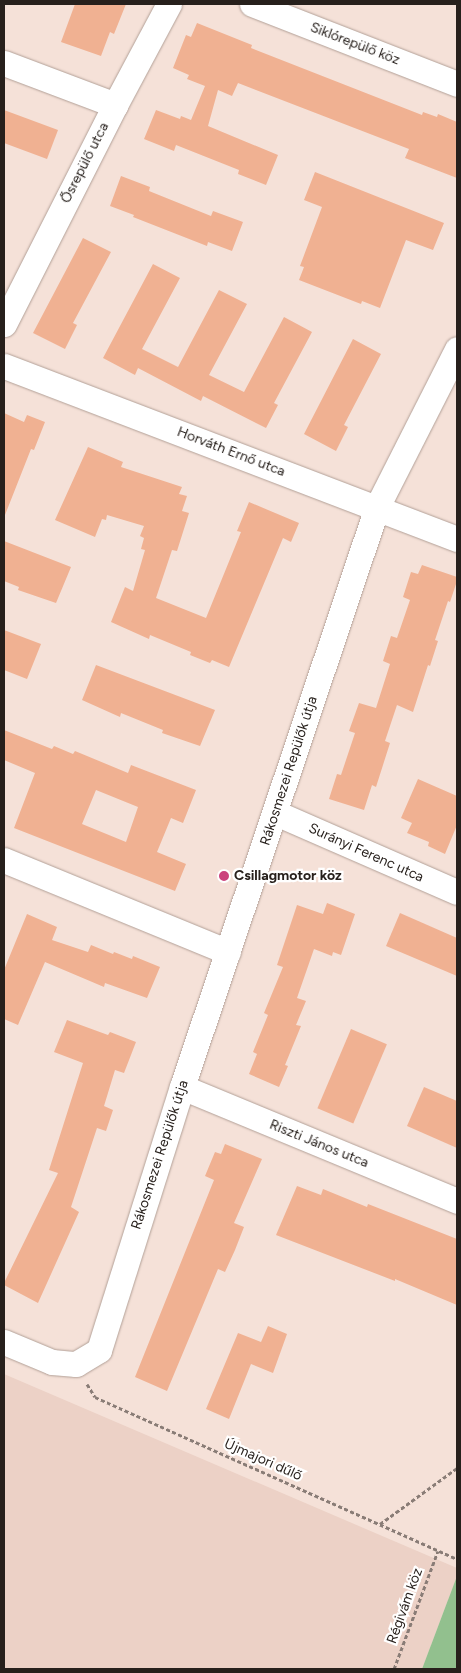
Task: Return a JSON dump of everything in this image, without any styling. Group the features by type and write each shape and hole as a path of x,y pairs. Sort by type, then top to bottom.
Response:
{"street":[{"name":"Ősrepülő utca","path":"4,324 115,105 169,4"},
{"name":"Siklórepülő köz","path":"252,4 457,84"},
{"path":"4,63 115,105"},
{"name":"Rákosmezei Repülők útja","path":"76,1364 99,1350 182,1087 276,813 377,507 457,349"},
{"name":"Horváth Ernő utca","path":"4,366 457,539"},
{"name":"Surányi Ferenc utca","path":"276,813 457,892"},
{"path":"4,860 228,952"},
{"name":"Riszti János utca","path":"182,1087 457,1201"},
{"path":"4,1342 52,1362 76,1364"}],"path":[{"name":"Újmajori dűlő","path":"76,1364 95,1397 457,1559"},
{"path":"380,1525 457,1468"},
{"name":"Régivám köz","path":"394,1669 438,1550"}],"shaded area":[{"path":"4,1374 457,1568 457,1576 422,1669 4,1669"}],"green space":[{"path":"457,1576 457,1669 422,1669"}],"building":[{"path":"75,4 126,4 114,34 110,32 101,56 61,42"},
{"path":"197,23 252,45 251,48 422,115 423,112 437,117 438,114 457,122 457,178 405,158 409,149 238,83 232,96 218,90 208,126 278,155 266,185 238,174 239,170 176,145 174,151 144,139 156,110 180,119 181,116 191,120 205,86 187,79 189,75 173,68 186,35 191,37"},
{"path":"4,110 58,130 47,159 4,143"},
{"path":"315,172 444,223 433,250 406,240 380,308 362,301 361,304 299,280 304,267 300,266 322,207 304,200"},
{"path":"121,176 150,187 149,191 211,216 213,211 243,222 232,251 208,242 207,246 110,206"},
{"path":"83,238 111,252 73,323 77,325 65,349 33,333"},
{"path":"153,264 180,278 142,349 178,367 219,290 247,304 209,375 244,392 284,317 312,332 274,403 278,405 266,428 203,396 201,401 138,368 135,375 103,358"},
{"path":"353,339 381,354 344,425 348,427 336,451 304,434"},
{"path":"4,413 24,422 27,415 45,422 34,450 31,449 5,515"},
{"path":"88,447 123,462 121,467 182,487 179,494 187,496 182,511 189,513 177,551 172,550 156,598 206,618 241,532 237,531 249,502 299,523 291,542 283,538 229,667 212,660 210,663 190,655 191,652 150,635 149,639 111,622 125,587 133,591 145,550 141,549 144,538 140,536 144,526 107,515 106,520 102,519 95,537 55,520"},
{"path":"4,541 71,567 56,603 18,590 19,587 4,581"},
{"path":"422,565 457,577 457,581 450,602 448,601 435,640 438,641 413,712 397,705 385,741 390,743 376,787 372,785 364,810 329,799 337,774 341,775 355,733 349,731 359,703 376,708 390,664 383,661 391,636 397,638 410,600 403,597 411,572 418,574"},
{"path":"4,630 41,644 27,679 4,670"},
{"path":"96,665 215,710 200,746 162,733 163,730 121,713 120,717 82,700"},
{"path":"4,730 52,749 54,746 73,754 75,751 128,773 131,765 196,790 183,823 171,818 157,852 186,864 175,891 14,828 35,773 4,760","holes":["96,790 138,807 126,842 82,824"]},
{"path":"418,779 457,796 457,825 445,854 428,846 429,842 407,833 412,823 401,818"},
{"path":"327,903 355,914 341,955 333,952 332,956 314,949 297,998 306,1001 296,1025 301,1026 285,1065 288,1066 279,1087 249,1074 257,1054 253,1052 268,1015 264,1013 283,967 277,965 297,905 323,914"},
{"path":"400,913 457,938 457,976 386,946"},
{"path":"27,914 57,927 52,940 88,952 91,945 132,959 133,956 160,967 147,998 105,983 104,987 45,962 18,1025 4,1019 4,970"},
{"path":"67,1020 108,1035 110,1032 136,1042 124,1073 115,1070 104,1106 113,1110 106,1131 97,1128 71,1207 79,1212 38,1303 4,1285 4,1283 58,1173 49,1170 83,1063 54,1052"},
{"path":"351,1029 387,1044 353,1123 317,1108"},
{"path":"424,1087 457,1101 457,1148 407,1126"},
{"path":"225,1144 262,1159 234,1223 244,1227 235,1250 225,1272 218,1269 167,1391 135,1377 214,1180 205,1176 215,1152 221,1154"},
{"path":"297,1186 321,1195 323,1189 367,1207 368,1204 457,1239 457,1305 395,1279 395,1281 276,1235"},
{"path":"268,1326 287,1334 273,1373 251,1364 229,1419 206,1409 238,1333 261,1342"}],"place":[{"name":"Csillagmotor köz","path":"224,876"}]}
